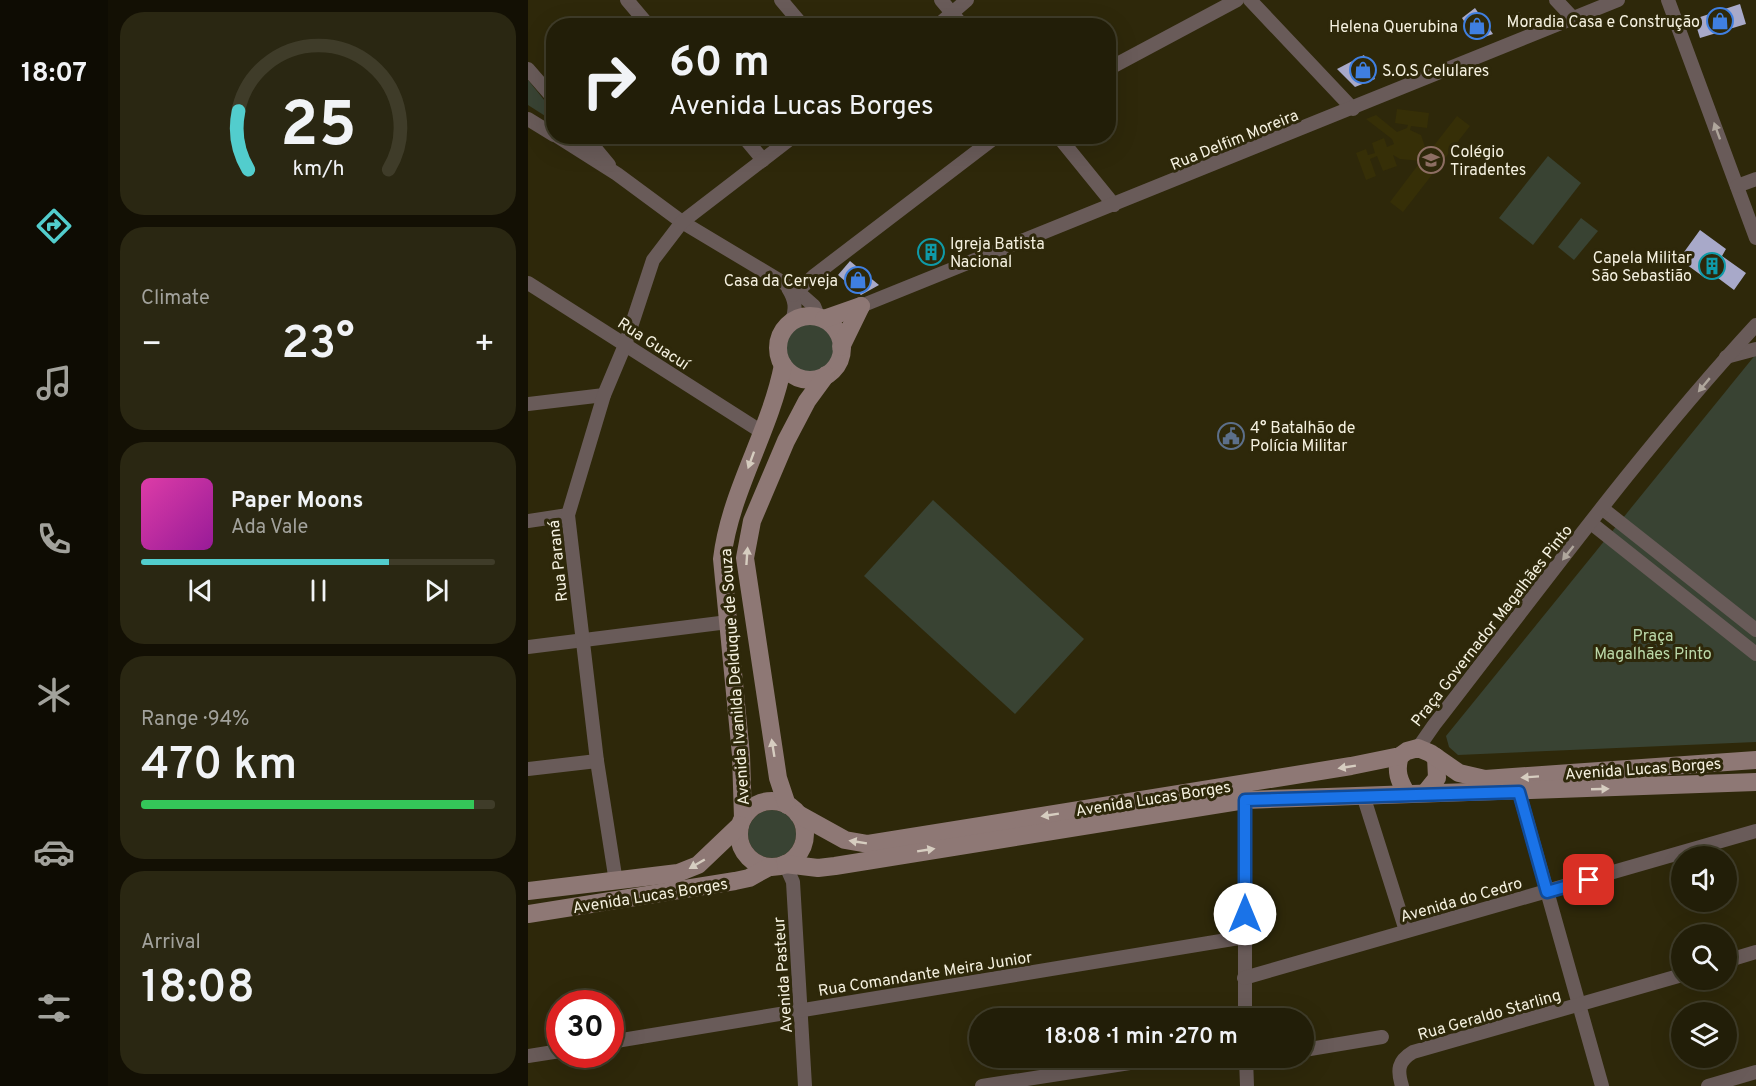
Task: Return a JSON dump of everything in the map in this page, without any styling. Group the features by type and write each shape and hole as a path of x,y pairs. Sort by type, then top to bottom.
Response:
{"street":[{"path":"627,0 642,18"},
{"path":"781,0 796,18"},
{"path":"941,0 957,18"},
{"path":"947,18 967,0"},
{"path":"1116,65 1237,0"},
{"path":"1250,0 1353,108"},
{"path":"1556,0 1573,18"},
{"name":"Rua Delfim Moreira","path":"861,306 1618,0"},
{"path":"1668,0 1756,238"},
{"path":"528,69 546,90"},
{"path":"528,119 546,130"},
{"path":"568,144 617,174 682,222 814,306 822,319 836,330 842,347"},
{"path":"592,144 617,174"},
{"path":"750,144 763,160"},
{"name":"Rua Paraná","path":"616,882 597,761 568,515 604,394 625,345 653,260 682,222 784,144"},
{"path":"792,291 987,144"},
{"path":"1064,144 1114,205"},
{"path":"1737,186 1756,179"},
{"name":"Rua Guacuí","path":"528,283 762,432"},
{"path":"792,291 796,309 792,322 780,337 778,346 783,365 797,378 807,380 826,375 837,363 861,306"},
{"path":"792,322 810,316 822,319 861,306"},
{"name":"Praça Governador Magalhães Pinto","path":"1418,748 1591,523 1726,357 1756,325"},
{"path":"1726,357 1756,349"},
{"name":"Avenida Ivanilda Delduque de Souza","path":"741,822 741,754 722,559 725,533 777,392 783,365"},
{"name":"Avenida Ivanilda Delduque de Souza","path":"793,810 778,778 745,558 752,521 786,441 802,409 826,375"},
{"path":"528,404 604,394"},
{"path":"1603,508 1756,630"},
{"path":"528,521 568,515"},
{"name":"Praça Governador Magalhães Pinto","path":"1591,523 1756,654"},
{"path":"528,647 728,622"},
{"name":"Avenida Lucas Borges","path":"793,810 845,840 856,843 882,843 1351,766 1400,756 1418,748 1425,750 1459,773 1471,777 1500,779 1756,760"},
{"path":"1400,756 1397,763 1398,776 1416,794 1437,778 1436,757"},
{"path":"528,769 597,761"},
{"name":"Avenida Lucas Borges","path":"528,914 715,885 749,878 777,865 818,868 835,866 1245,800 1756,782"},
{"path":"1519,792 1602,1086"},
{"path":"1363,795 1406,931"},
{"path":"1245,800 1245,1008"},
{"path":"775,801 793,810 802,821 805,836 800,851 777,865 758,864 749,857 742,848 739,837 741,822 751,808 762,802 775,801"},
{"name":"Avenida Lucas Borges","path":"528,891 678,873 698,865 741,822"},
{"name":"Avenida do Cedro","path":"1244,978 1756,831"},
{"name":"Avenida Pasteur","path":"777,865 793,882 805,1086"},
{"name":"Rua Comandante Meira Junior","path":"624,1040 1245,937"},
{"path":"1737,958 1756,952"},
{"path":"1578,1006 1671,978"},
{"name":"Rua Geraldo Starling","path":"1402,1086 1398,1070 1400,1063 1413,1052 1578,1006"},
{"path":"1314,1048 1382,1037"},
{"path":"528,1056 546,1053"},
{"path":"982,1086 1098,1068"},
{"path":"1247,1086 1249,1068"},
{"path":"1708,1086 1756,1072"}],"shaded area":[{"name":"Colégio Tiradentes","path":"1397,109 1429,113 1427,128 1411,126 1410,130 1421,135 1425,147 1420,153 1425,157 1457,116 1470,126 1403,212 1390,202 1421,161 1400,159 1393,155 1397,166 1383,171 1377,156 1370,159 1376,176 1366,180 1356,153 1366,149 1368,155 1375,153 1372,143 1384,138 1387,147 1394,144 1392,139 1366,119 1376,115 1397,132 1407,128 1408,125 1395,123"}],"green space":[{"path":"528,80 546,102 546,117 528,105"},
{"path":"1548,156 1581,183 1533,245 1499,218"},
{"path":"1581,218 1598,231 1574,260 1558,247"},
{"path":"805,322 815,322 829,329 836,348 829,367 815,374 805,374 795,370 788,363 784,353 784,343 788,333 795,326"},
{"name":"Praça Magalhães Pinto","path":"1756,354 1756,742 1458,755 1449,747 1446,736"},
{"path":"933,500 1084,639 1015,714 864,576"},
{"path":"767,810 777,810 789,817 796,829 796,839 789,851 777,858 767,858 752,847 748,839 748,829 759,814"}],"building":[{"name":"Moradia Casa e Construção","path":"1740,4 1746,24 1700,38 1694,19"},
{"name":"Helena Querubina","path":"1475,8 1493,34 1476,40 1462,18"},
{"path":"1519,12 1524,24 1514,29 1508,18"},
{"path":"1364,55 1375,79 1355,87 1337,69"},
{"name":"Capela Militar São Sebastião","path":"1700,230 1726,249 1722,256 1746,273 1734,290 1710,272 1705,278 1679,259"},
{"name":"Igreja Batista Nacional","path":"931,240 942,252 931,263 919,252"},
{"name":"Casa da Cerveja","path":"850,261 879,285 861,295 838,275"}],"place":[{"name":"Moradia Casa e Construção","path":"1720,21"},
{"name":"Helena Querubina","path":"1477,26"},
{"name":"S.O.S Celulares","path":"1363,70"},
{"name":"Colégio Tiradentes","path":"1431,160"},
{"name":"Igreja Batista Nacional","path":"931,252"},
{"name":"Capela Militar São Sebastião","path":"1712,266"},
{"name":"Casa da Cerveja","path":"858,280"},
{"name":"4° Batalhão de Polícia Militar","path":"1231,436"}],"route":[{"path":"1245,914 1245,800 1519,792 1547,892 1589,880"}]}
